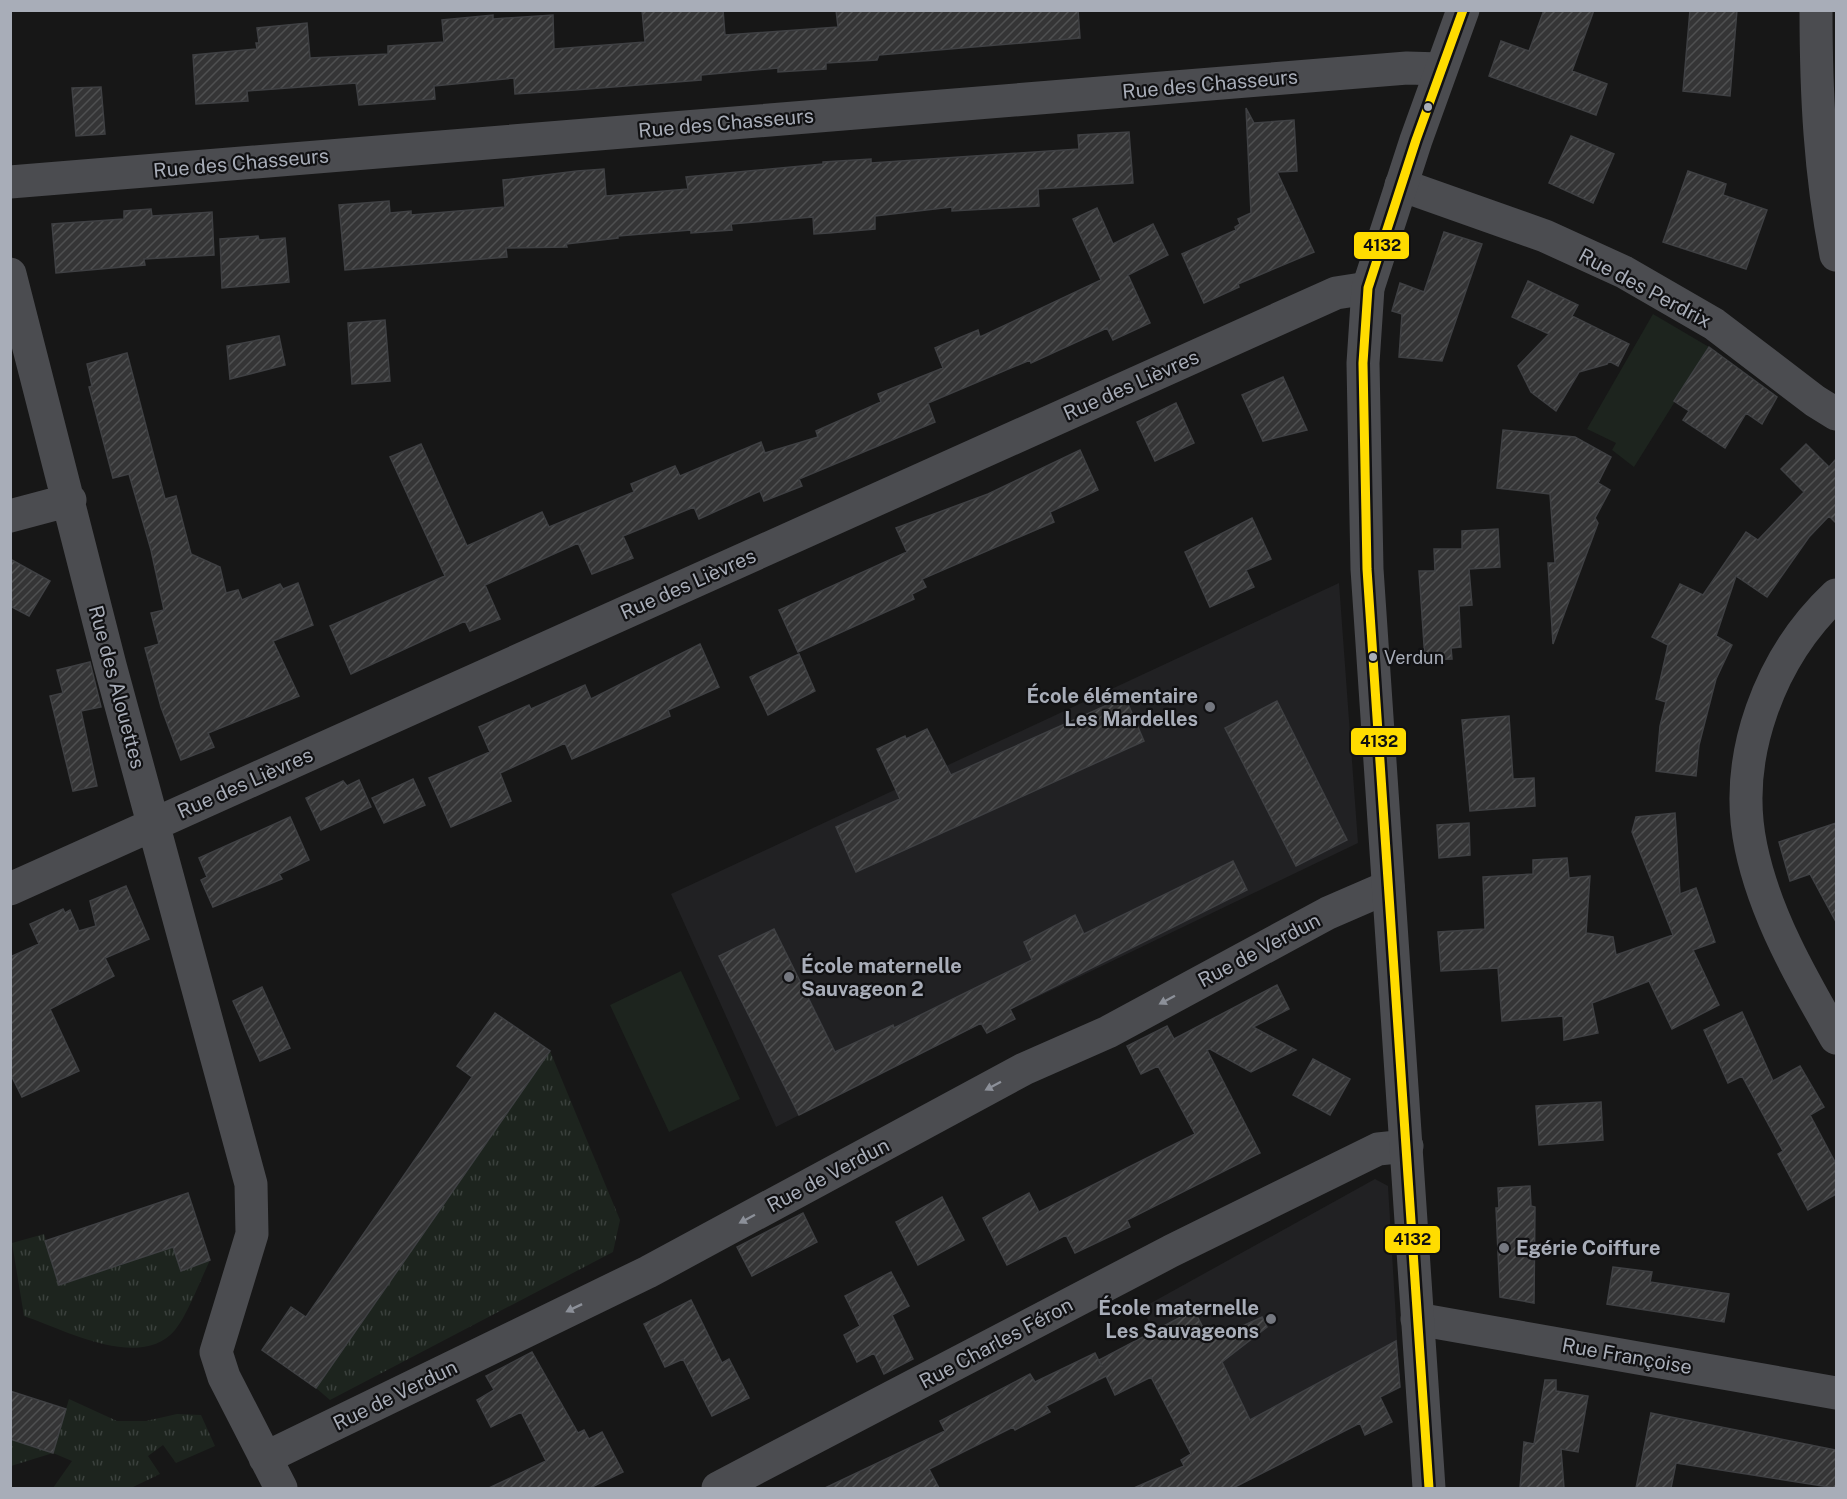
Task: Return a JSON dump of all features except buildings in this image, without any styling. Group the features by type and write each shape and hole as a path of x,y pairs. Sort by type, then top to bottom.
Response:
{"street":[{"path":"1429,1488 1367,570 1363,363 1368,288 1401,185 1463,10"},
{"path":"1816,10 1816,104 1826,204 1836,255"},
{"name":"Rue des Chasseurs","path":"10,182 1383,70 1441,69"},
{"name":"Rue des Perdrix","path":"1401,185 1545,236 1624,272 1714,324 1815,401 1836,414"},
{"name":"Rue des Alouettes","path":"10,274 70,500 110,665 251,1184 252,1234 216,1352 224,1377 280,1488"},
{"name":"Rue des Lièvres","path":"10,889 1336,293 1368,288"},
{"path":"10,516 70,500"},
{"path":"1836,595 1796,641 1774,677 1759,715 1750,762 1748,806 1751,846 1761,885 1778,927 1836,1038"},
{"name":"Rue de Verdun","path":"265,1458 648,1272 1024,1069 1107,1032 1328,913 1388,887"},
{"name":"Rue Charles Féron","path":"718,1488 1171,1251 1378,1149 1407,1146"},
{"name":"Rue Françoise","path":"1417,1319 1836,1393"}],"shaded area":[{"name":"École élémentaire Les Mardelles","path":"1339,583 1358,843 908,1059 776,1127 671,894"},
{"name":"École maternelle Les Sauvageons","path":"1375,1179 1388,1186 1400,1387 1226,1474 1142,1308"}],"green space":[{"path":"1653,314 1709,347 1634,467 1612,450 1616,443 1587,429"},
{"path":"681,971 740,1099 669,1132 610,1005"},
{"path":"550,1051 620,1220 613,1252 330,1400 316,1388"},
{"path":"44,1234 60,1285 173,1247 181,1271 210,1260 180,1324 160,1342 143,1347 102,1344 24,1316 12,1243"},
{"path":"69,1399 117,1421 146,1421 177,1414 201,1415 215,1446 176,1463 163,1445 148,1456 160,1474 131,1488 53,1488 72,1461 53,1453"},
{"path":"11,1439 53,1453 11,1466"}],"transit line":[{"name":"4132","path":"1429,1488 1367,569 1363,363 1368,288 1416,140 1463,10"}],"place":[{"name":"Verdun","path":"1373,657"},
{"name":"École élémentaire Les Mardelles","path":"1210,707"},
{"name":"École maternelle Sauvageon 2","path":"789,977"},
{"name":"Egérie Coiffure","path":"1504,1248"},
{"name":"École maternelle Les Sauvageons","path":"1271,1319"}]}
